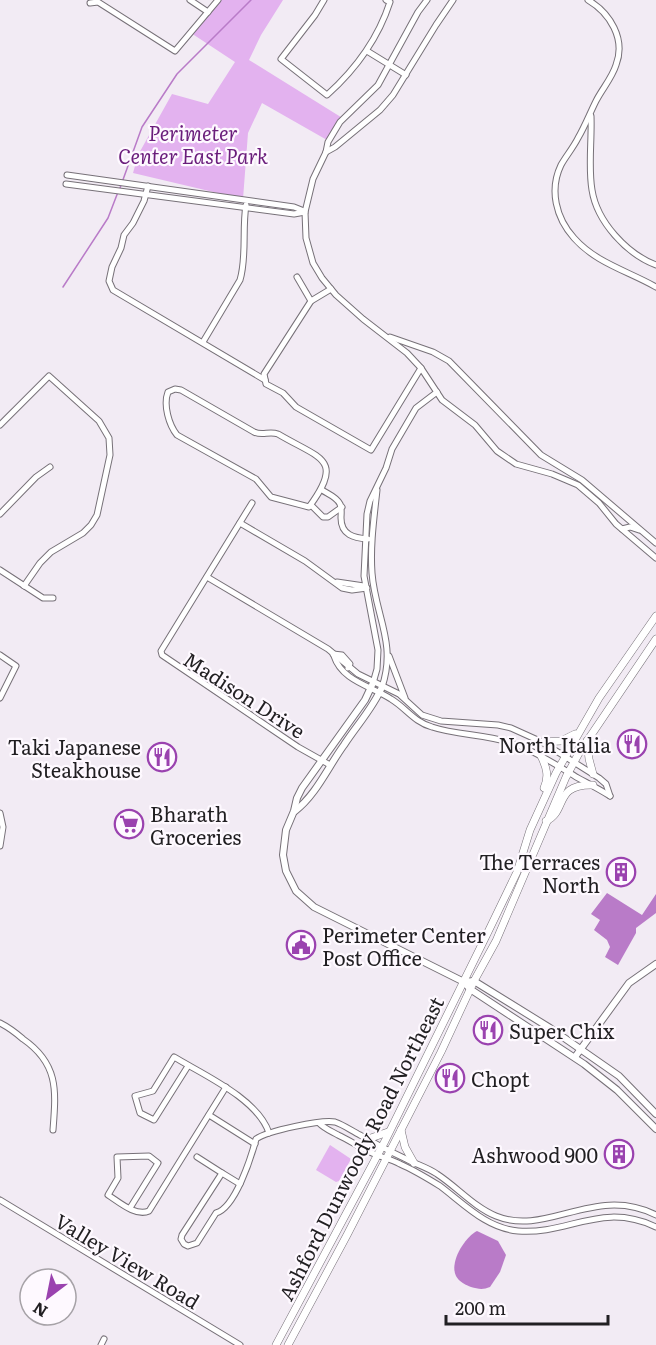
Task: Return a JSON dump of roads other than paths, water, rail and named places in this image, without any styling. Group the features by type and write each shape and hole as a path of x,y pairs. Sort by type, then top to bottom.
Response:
{"main road":[{"name":"Ashford Dunwoody Road Northeast","path":"276,1345 378,1155 464,982 517,872 536,817 559,766 599,698 656,616"},
{"name":"Ashford Dunwoody Road Northeast","path":"288,1345 401,1130 507,917 568,772 656,639"},
{"path":"542,742 561,741 573,736 579,730"},
{"path":"588,741 593,774"},
{"path":"524,853 525,836 530,820 547,782 547,771 541,756"},
{"path":"546,821 553,818 564,795 571,789 593,785"},
{"path":"401,1130 405,1147 414,1163"},
{"path":"368,1139 380,1137 390,1131"}],"street":[{"path":"190,0 208,12"},
{"path":"90,3 98,2 175,51 218,0"},
{"path":"324,0 281,59 327,95 344,80 367,51 385,17 390,2 386,0"},
{"path":"427,0 418,12 378,85 340,122 328,142 326,152 313,180 306,212 305,230 310,255 317,271 331,289 363,319 407,353 451,408 475,425 502,456 520,466 548,473 582,488 622,529 656,558"},
{"path":"326,152 380,110 406,75 453,0"},
{"path":"588,0 599,7 616,30 619,57 616,67 558,173 555,198 570,234 592,254 656,286"},
{"path":"367,51 406,75"},
{"path":"591,114 592,191 598,207 614,234 624,245 635,254 656,265"},
{"path":"67,175 294,207 306,212"},
{"path":"66,184 294,214 306,212"},
{"path":"148,186 133,223 124,235 112,267 110,286 113,290 266,380"},
{"path":"203,342 240,280 243,271 246,200"},
{"path":"297,277 311,301"},
{"path":"331,289 311,301 264,374 267,384 283,393 296,407 371,450 421,368"},
{"path":"385,335 427,350 449,361 541,455 579,478 656,543"},
{"path":"0,425 48,376 99,421 109,438 110,455 97,515 83,533 51,552 24,586"},
{"path":"175,388 181,390 254,432 278,434 322,461 327,472 322,490 309,507 271,497 256,479 177,435 173,430 166,406 168,392 175,388"},
{"path":"437,392 414,411 390,452 386,468 369,505 363,559 366,587 378,641 378,658 372,686 362,705 321,760 297,798 286,830 283,855 290,883 302,898 314,907 464,982 470,990 575,1057 618,1090 656,1129"},
{"path":"0,514 36,477 50,467"},
{"path":"548,473 556,472 591,488"},
{"path":"294,812 306,803 371,707 381,690 386,675 388,652 386,631 372,572 372,539 377,487"},
{"path":"322,490 337,499 342,507 341,525 344,531 354,537 372,539"},
{"name":"Madison Drive","path":"252,503 161,651 162,656 330,765"},
{"path":"311,504 323,517 342,507"},
{"path":"240,523 305,561 347,590 374,587"},
{"path":"622,529 635,528 646,534"},
{"path":"0,570 43,598 53,598"},
{"path":"207,577 333,654 372,686"},
{"path":"388,652 407,702"},
{"path":"333,654 337,664 345,673 381,690 399,694 419,713 437,721 506,726 542,742 606,784 610,796 541,756 515,744 497,738 430,727 416,721 381,690"},
{"path":"0,656 16,666 0,698"},
{"path":"0,813 3,827 0,846"},
{"path":"575,1057 629,983 656,964"},
{"path":"464,982 474,981 581,1049 619,1076 656,1114"},
{"path":"0,1023 34,1046 50,1068 55,1096 53,1130"},
{"path":"188,1066 154,1120 140,1113 135,1096 153,1091 174,1057 226,1087 263,1118 269,1133"},
{"path":"130,1208 158,1163 148,1156 117,1157 118,1178 108,1195 130,1208 141,1213 149,1210 226,1087"},
{"path":"209,1115 255,1144"},
{"path":"222,1173 182,1235 181,1239 184,1244 192,1246 197,1243 216,1213 222,1211 240,1184 260,1136 313,1123 335,1122 382,1147 388,1155 428,1179 478,1216 500,1227 522,1231 538,1230 601,1216 613,1216 634,1218 656,1227"},
{"path":"319,1123 326,1129 378,1155 388,1155 414,1163 438,1174 489,1213 513,1221 531,1221 608,1204 633,1207 656,1215"},
{"path":"196,1157 240,1184"},
{"name":"Valley View Road","path":"0,1200 240,1345"}],"waterway":[{"path":"120,188 142,127 177,74 251,0"},
{"path":"63,287 108,218 118,192"}],"place":[{"name":"North Italia","path":"632,744"},
{"name":"Taki Japanese Steakhouse","path":"162,757"},
{"name":"Bharath Groceries","path":"129,824"},
{"name":"The Terraces North","path":"621,872"},
{"name":"Perimeter Center Post Office","path":"301,945"},
{"name":"Super Chix","path":"488,1030"},
{"name":"Chopt","path":"450,1078"},
{"name":"Ashwood 900","path":"619,1154"}],"park label":[{"name":"Perimeter Center East Park","path":"193,144"}]}
